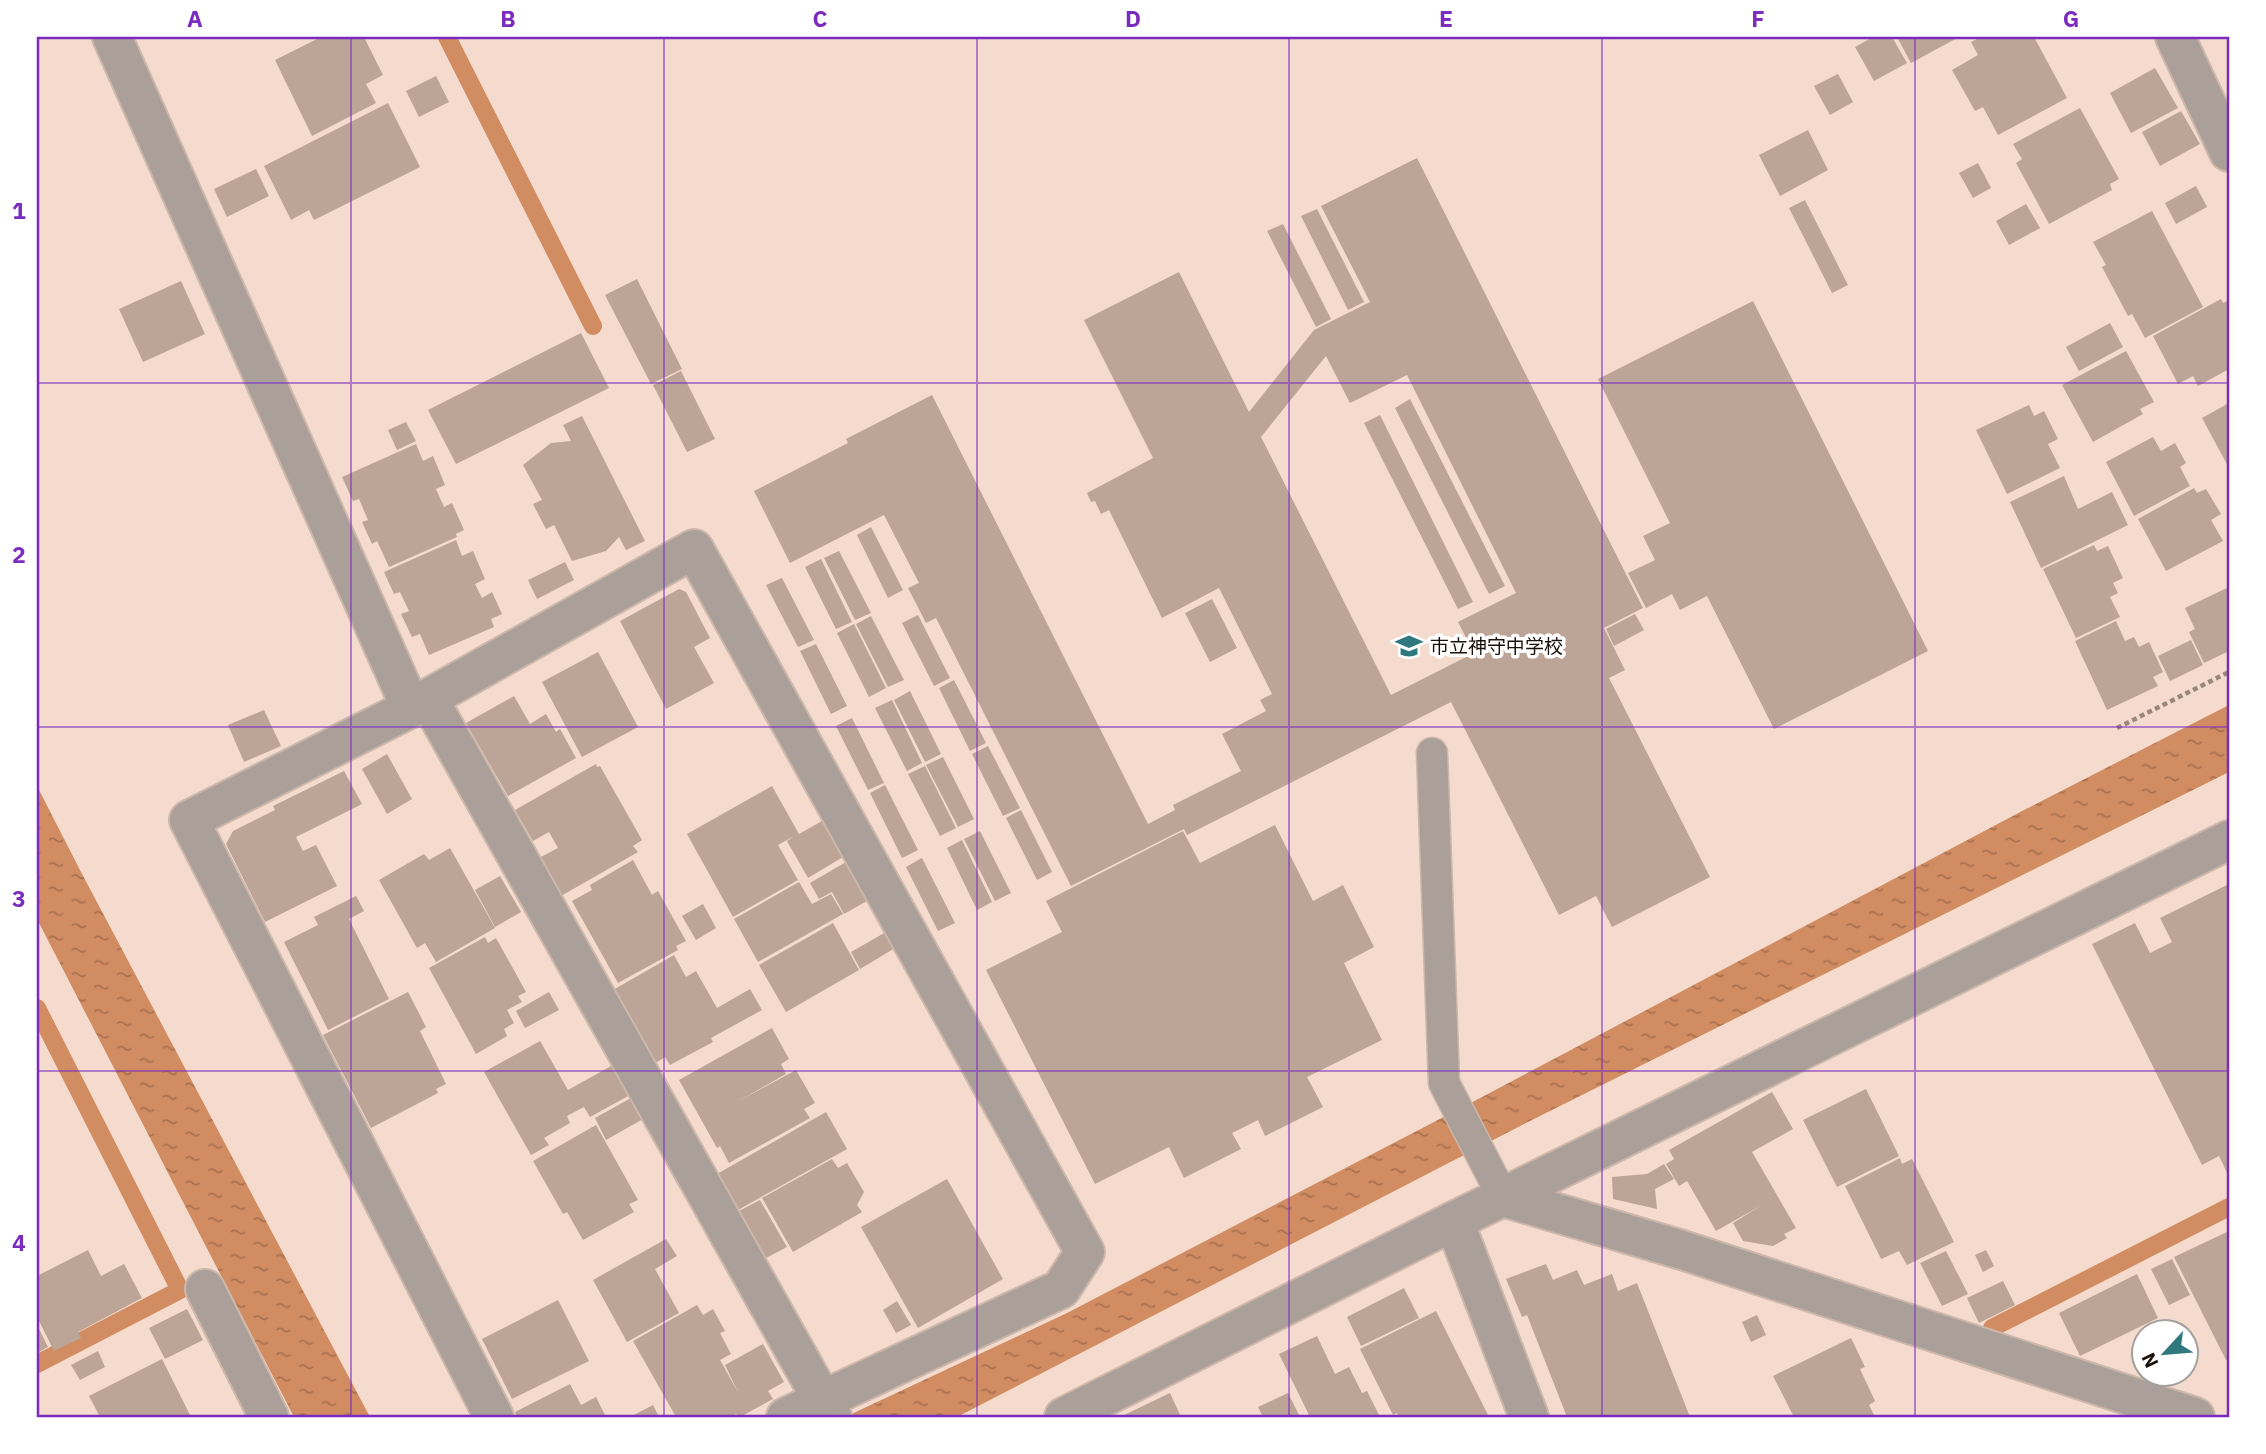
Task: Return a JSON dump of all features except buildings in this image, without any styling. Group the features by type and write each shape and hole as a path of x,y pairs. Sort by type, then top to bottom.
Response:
{"street":[{"path":"112,37 420,703 828,1410"},
{"path":"2175,37 2229,152"},
{"path":"494,1417 189,820 420,703 694,549 1085,1252 1061,1289 828,1410 786,1417"},
{"path":"1064,1417 1454,1221 2229,840"},
{"path":"1503,1197 1682,1250 2195,1417"},
{"path":"1454,1221 1529,1417"},
{"path":"205,1289 269,1417"}],"lane":[{"path":"1432,753 1444,1083 1503,1197"}],"path":[{"path":"2117,728 2229,672"}],"water":[{"path":"2229,705 2229,772 1530,1121 957,1417 845,1417 1067,1313"},
{"path":"37,786 370,1417 294,1417 37,919"}],"waterway":[{"path":"447,37 593,326"},
{"path":"37,1008 180,1290 37,1364"},
{"path":"1992,1328 2229,1207"}],"place":[{"name":"市立神守中学校","path":"1409,646"}]}
